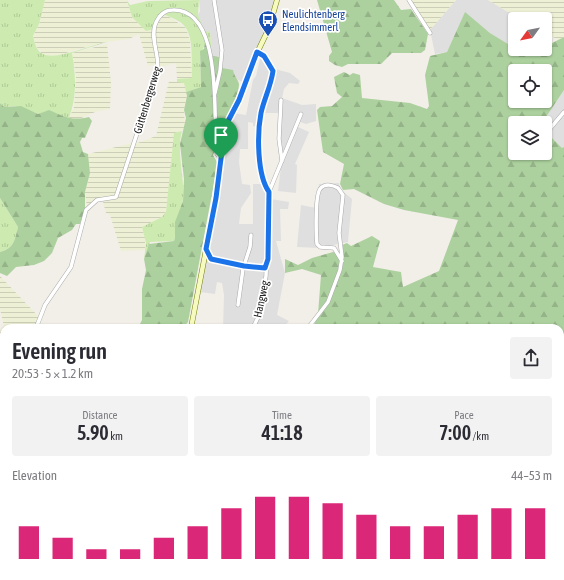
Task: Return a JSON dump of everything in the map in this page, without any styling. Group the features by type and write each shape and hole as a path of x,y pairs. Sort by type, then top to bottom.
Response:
{"main road":[{"path":"193,324 216,198 226,124 239,100 257,52 271,23 277,0"}],"street":[{"path":"214,0 222,50 220,70 214,94"},
{"path":"409,0 430,33"},
{"name":"Güttenbergerweg","path":"38,324 45,305 71,266 86,210 97,200 114,198 158,73 158,58 154,31 157,20 163,14 171,10 181,11 199,26 211,55 218,146 217,154 221,159"},
{"path":"257,52 264,56 273,71 262,113 259,138 262,173 265,186 269,192"},
{"path":"282,100 280,139 282,161"},
{"path":"552,127 564,112"},
{"path":"269,192 301,114"},
{"path":"311,324 330,298 342,261 339,233 342,194 336,186 327,185 322,187 319,192 315,222 317,242 320,247 336,250 342,261"},
{"name":"Hangweg","path":"255,324 260,310 266,276 265,268 268,259 269,192"},
{"path":"238,305 244,266 250,247 251,235"},
{"path":"206,249 211,259 244,266 265,268"}],"shaded area":[{"path":"199,0 275,0 271,16 244,82 238,80 234,75 222,68 221,57 212,56 210,31 205,33 197,17 200,11"},
{"path":"456,0 488,0 508,12 508,45 490,33 465,13 447,52 435,54 430,30"},
{"path":"262,52 275,69 290,73 300,81 298,84 289,83 284,89 282,98 302,105 316,104 316,121 306,124 300,122 298,127 309,132 295,164 297,165 296,193 278,191 281,167 278,147 278,113 263,113 261,127 253,126 253,123 248,122 248,149 240,149 239,162 242,184 250,185 251,193 241,208 239,224 253,224 253,184 266,184 268,188 271,189 271,199 289,202 288,209 280,209 281,241 276,241 285,273 277,315 289,321 286,324 223,324 224,295 222,283 217,282 215,294 200,292 228,122 233,113 246,115 253,80 256,76"},
{"path":"564,90 564,147 562,148 552,138 552,116 547,116"},
{"path":"339,183 340,189 352,199 348,242 319,248 297,247 301,205 316,208 319,184"}],"green space":[{"path":"0,0 45,0 39,24 33,36 37,49 43,54 49,56 65,54 107,42 72,53 75,94 69,118 47,111 39,114 15,106 4,107 0,103"},
{"path":"45,0 127,0 132,17 146,30 161,13 171,18 186,28 190,41 192,79 177,79 176,63 157,68 157,64 148,66 139,34 129,39 100,43 59,55 48,56 42,54 36,46 33,36 39,24"},
{"path":"127,0 130,5 148,1 199,0 198,15 205,32 210,31 212,56 201,32 206,43 200,55 201,87 186,92 184,83 177,82 177,79 192,78 192,53 190,39 189,33 184,25 161,13 154,29 146,31 132,17"},
{"path":"317,0 394,0 401,10 411,9 428,34 425,50 421,53 392,53 381,64 348,64 342,67 335,65 329,61 329,56 332,52"},
{"path":"411,0 456,0 430,30"},
{"path":"488,0 564,0 564,37 558,40 552,36 552,12 508,12"},
{"path":"465,12 490,33 508,44 508,56 552,56 552,43 564,37 564,90 552,108 547,116 508,116 508,160 552,160 552,138 562,148 564,147 564,324 314,324 318,314 321,275 302,269 285,273 285,259 298,265 312,258 333,252 336,253 338,258 344,258 342,245 347,243 351,246 372,236 380,241 373,267 401,272 403,287 439,271 458,220 404,210 384,204 354,189 343,190 340,184 344,164 323,152 317,110 320,107 332,106 342,97 337,93 334,77 344,72 350,75 353,73 360,75 362,98 410,103 427,109 429,106 425,75 430,56 447,52"},
{"path":"205,42 210,56 221,57 222,68 233,70 239,84 237,96 220,132 218,133 216,148 213,155 217,162 217,167 188,322 186,324 140,324 142,320 142,289 146,270 144,259 149,244 174,241 175,238 175,222 183,201 184,179 180,144 186,118 184,110 187,96 186,92 201,87 200,51 204,49"},
{"path":"107,44 111,82 110,109 95,112 77,120 69,118 74,107 76,76 72,53"},
{"path":"169,81 184,82 187,96 184,110 185,126 182,131 175,133 166,212 162,217 142,227 145,237 145,250 121,251 110,215 106,213 102,198 93,201 87,208 85,192 90,173 88,154 132,143 120,182 123,182 135,144 156,136"},
{"path":"0,103 4,107 21,106 38,114 49,110 69,118 78,119 89,117 92,121 85,138 82,138 80,142 83,152 88,154 90,173 85,192 85,208 80,224 76,224 72,230 58,238 52,253 44,261 34,265 16,267 7,276 0,273 0,252 5,251 11,246 15,239 18,227 0,198"},
{"path":"182,131 180,139 180,156 183,199 175,238 174,241 150,242 144,259 146,243 142,227 162,217 166,212 174,133"},
{"path":"0,198 18,227 15,239 11,246 5,251 0,252"},
{"path":"0,276 39,317 36,324 3,324 0,309"}],"place":[{"name":"Neulichtenberg Elendsimmerl","path":"268,37"}],"route":[{"path":"257,52 260,53 265,57 273,71 268,95 262,113 259,148 263,181 269,192 267,230 268,262 265,268 244,266 211,259 209,257 208,250 206,249 216,198 221,159 226,124 239,100 257,52"}]}
